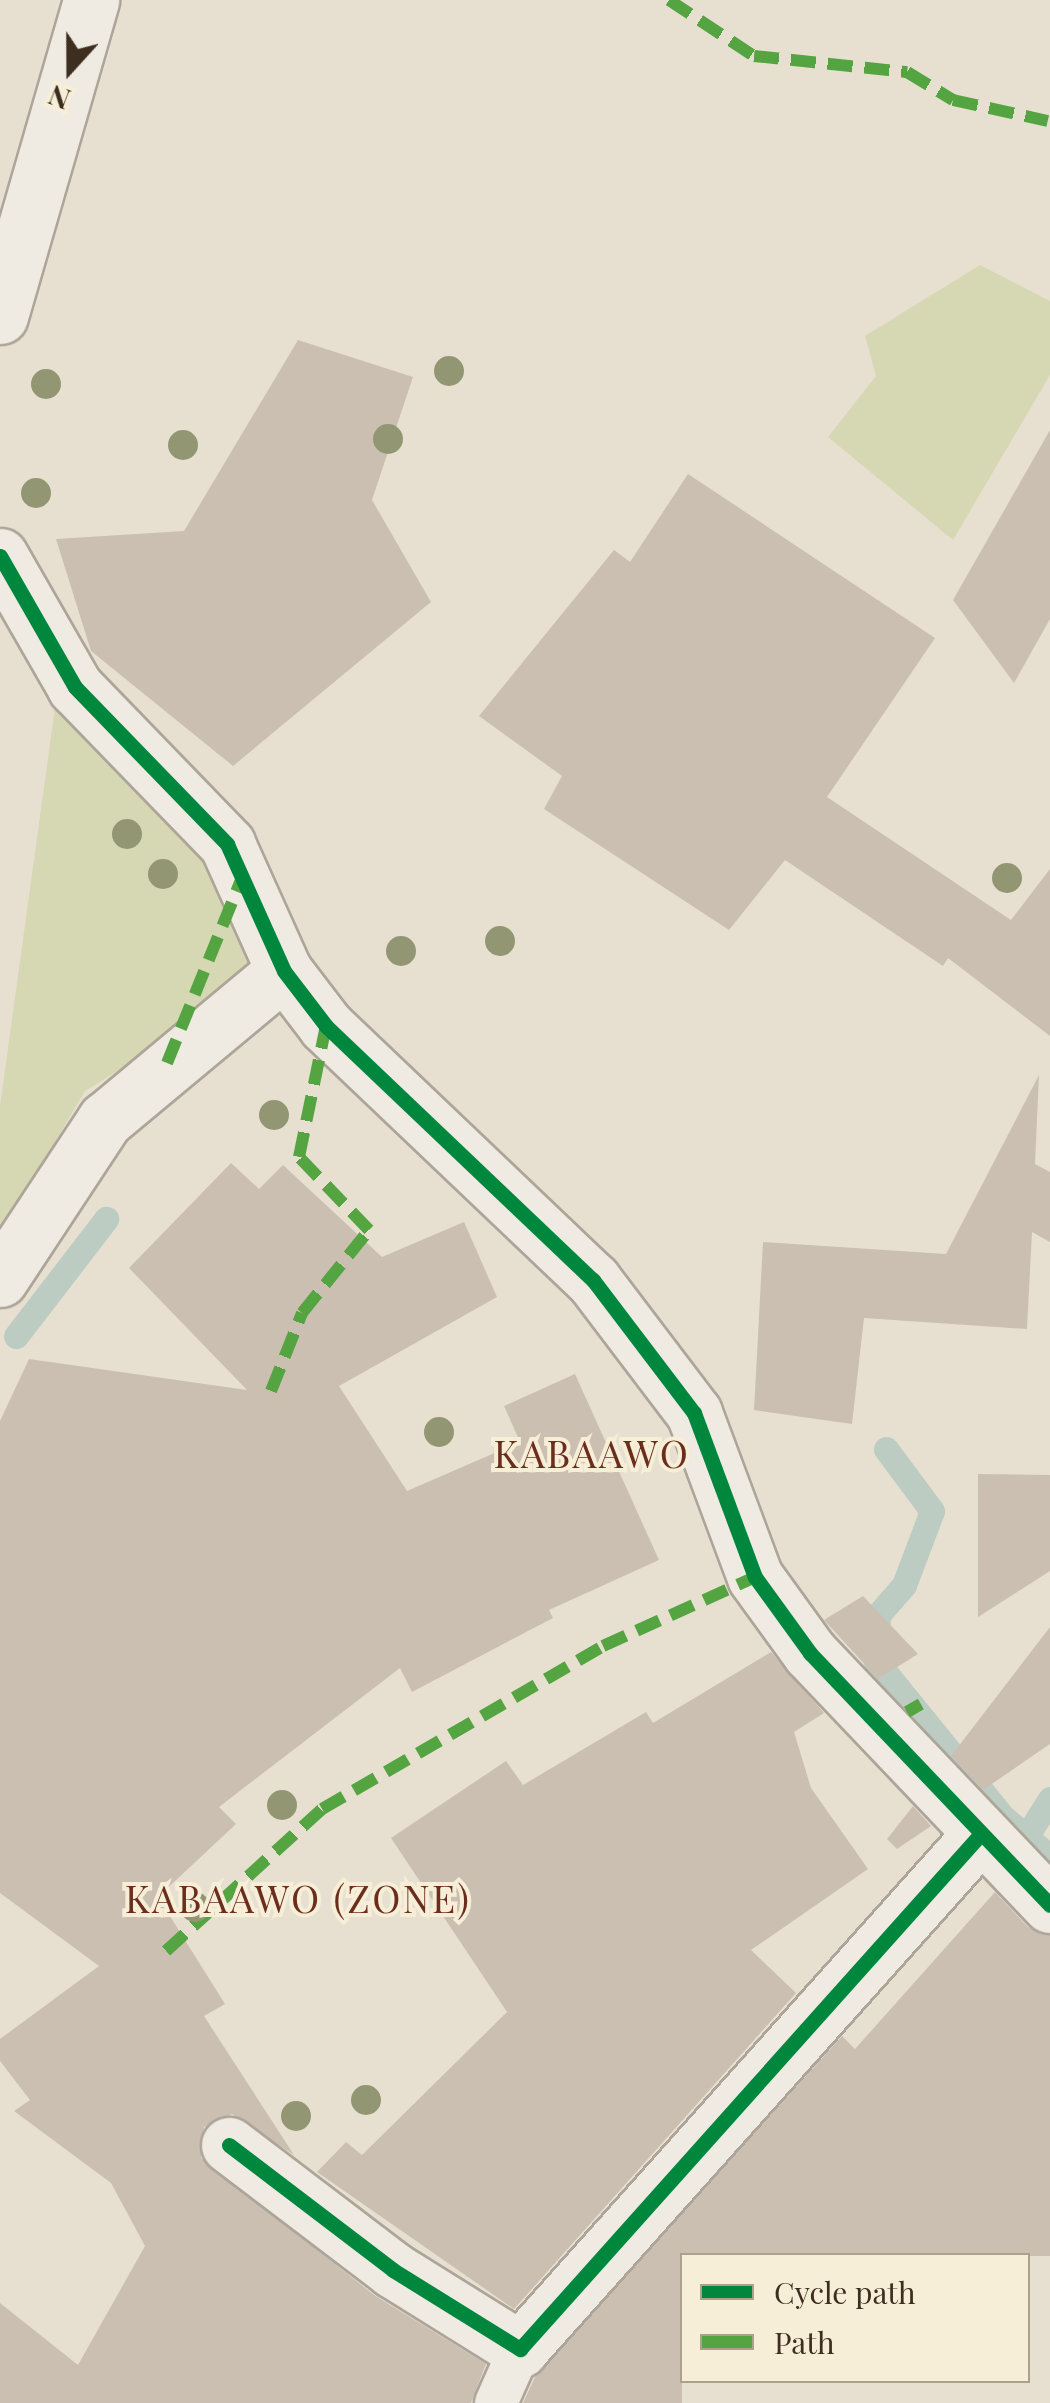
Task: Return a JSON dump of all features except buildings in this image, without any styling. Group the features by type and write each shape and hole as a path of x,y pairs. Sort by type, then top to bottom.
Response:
{"street":[{"path":"0,316 92,0"},
{"path":"0,556 75,687 227,844 284,972 396,1102 593,1280 694,1413 774,1606 978,1838 1050,1905"},
{"path":"0,1279 104,1120 284,972"},
{"path":"229,2145 393,2270 520,2349 978,1838"}],"lane":[{"path":"496,2403 520,2349"}],"green space":[{"path":"980,265 1050,301 1050,375 953,540 828,437 876,376 865,336"},
{"path":"57,693 217,858 261,983 85,1091 0,1235 0,1106"}],"waterway":[{"path":"16,1336 106,1219"},
{"path":"886,1449 932,1511 904,1585 878,1615 876,1661 1003,1817 1050,1857"},
{"path":"1026,1837 1050,1799"}],"marked path":[{"path":"669,0 754,56 907,72 953,100 1048,121"},
{"path":"167,1063 242,877"},
{"path":"271,1391 302,1313 369,1230 299,1157 326,1026"},
{"path":"166,1951 322,1809 603,1646 755,1577"},
{"path":"907,1712 921,1704"}],"cycle path":[{"path":"0,556 75,687 227,844 284,971 326,1026 593,1280 694,1413 755,1577 810,1653 1050,1905"},
{"path":"229,2145 393,2270 520,2349 977,1838"}],"district":[{"name":"KABAAWO","path":"592,1453"},
{"name":"KABAAWO (ZONE)","path":"298,1898"}]}
